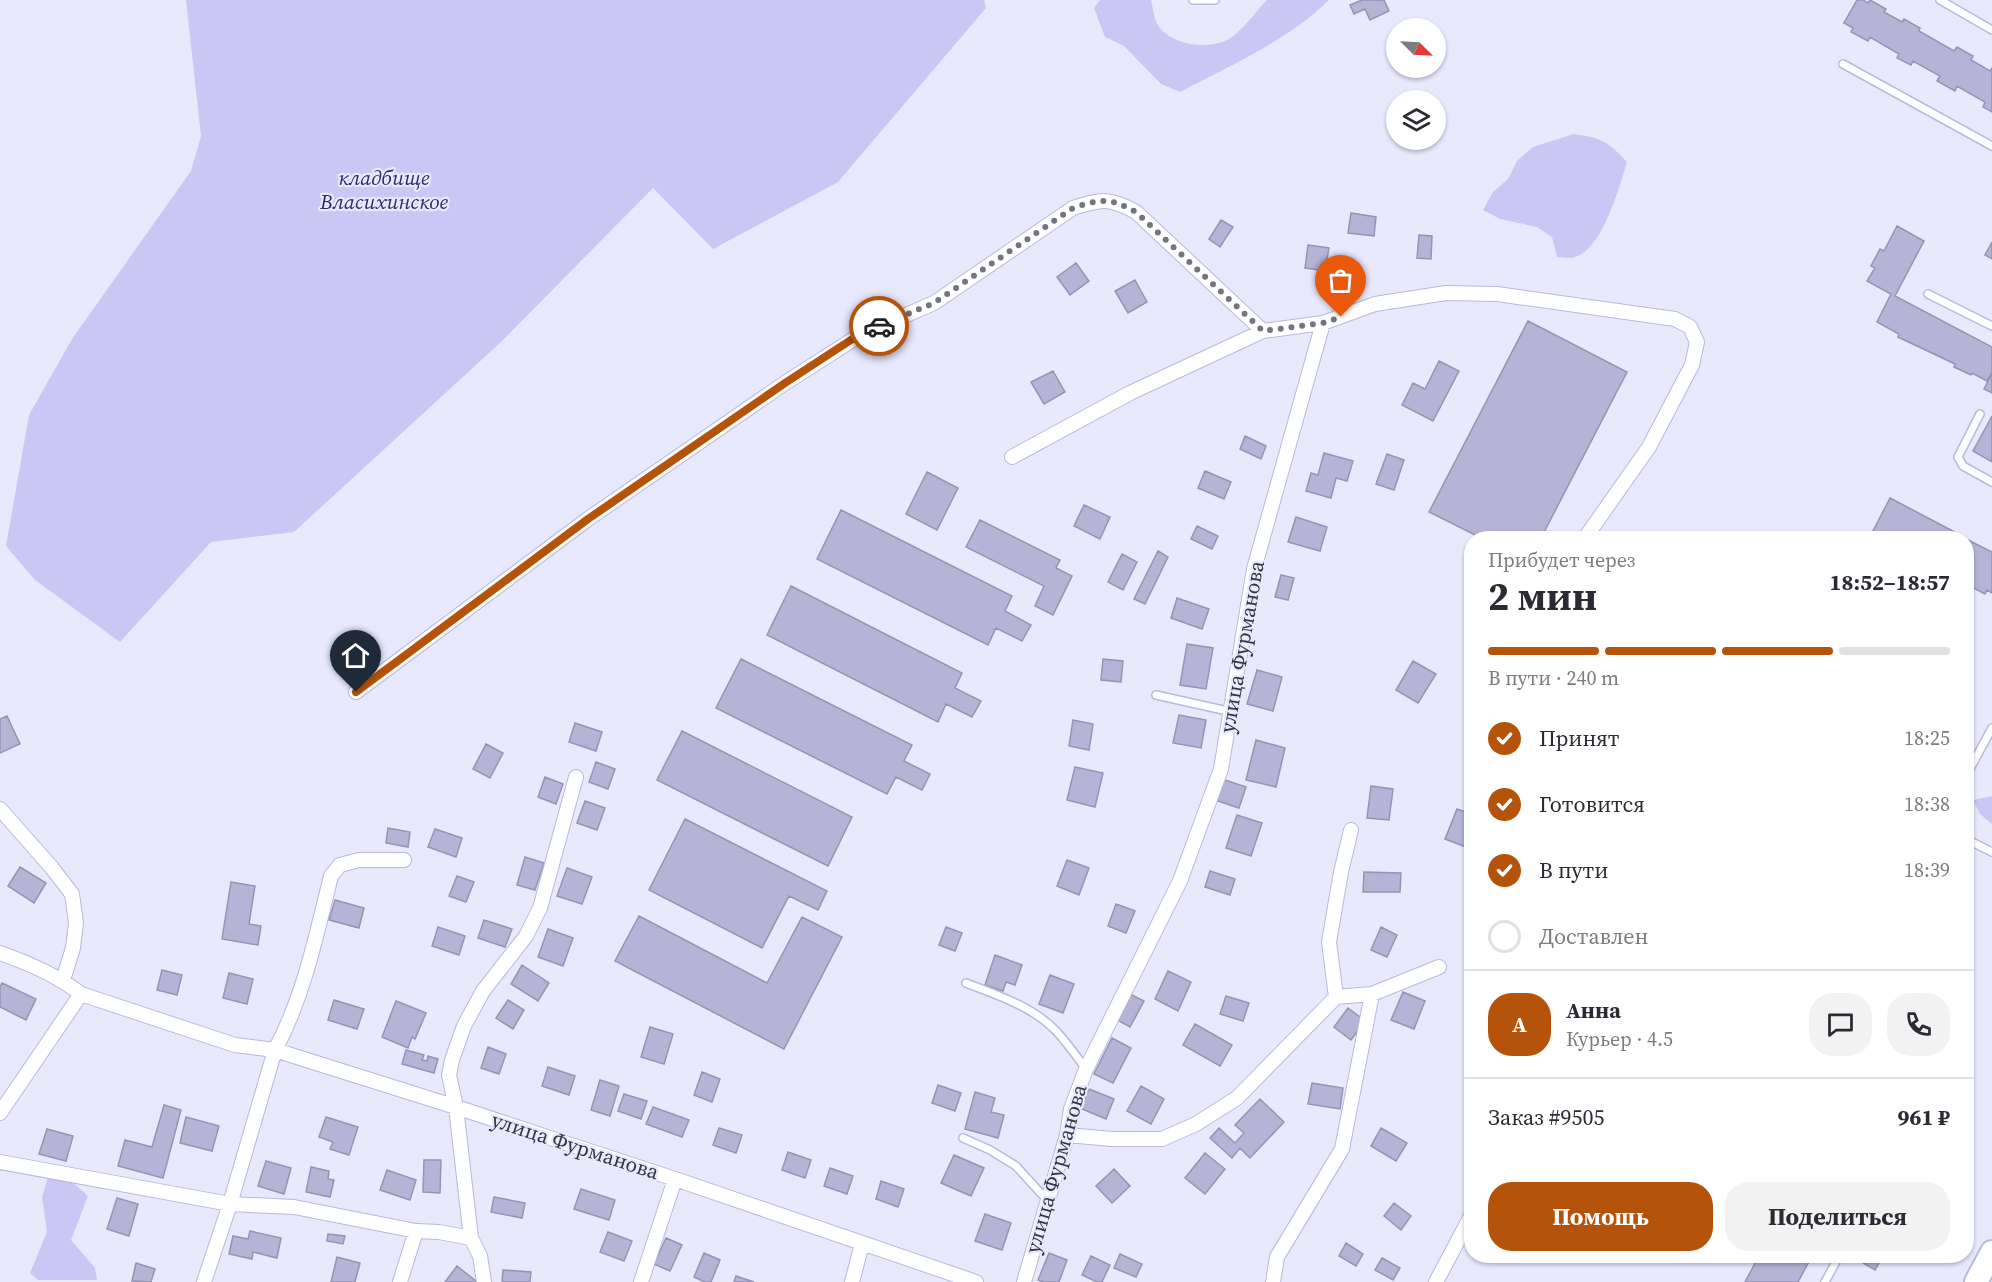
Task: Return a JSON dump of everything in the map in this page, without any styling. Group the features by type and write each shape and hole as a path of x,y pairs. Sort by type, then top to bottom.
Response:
{"main road":[{"path":"1976,1282 1992,1252"}],"street":[{"path":"356,692 588,519 785,383 860,334 934,303 1073,208 1099,200 1110,200 1136,212 1263,331"},
{"path":"1012,457 1130,393 1263,331 1323,323 1375,304 1446,293 1497,294 1675,319 1690,327 1697,342 1692,365 1649,447 1591,531"},
{"name":"улица Фурманова","path":"1024,1282 1067,1135 1071,1109 1086,1070 1179,880 1221,769 1254,569 1323,323"},
{"path":"484,1282 480,1256 471,1238 456,1107 449,1074 464,1026 483,991 526,936 540,908 576,777"},
{"path":"0,809 72,894 76,923 73,948 63,980"},
{"path":"1336,997 1329,942 1351,830"},
{"path":"204,1282 230,1204 275,1050 289,1024 302,990 331,876 340,865 359,860 404,860"},
{"name":"улица Фурманова","path":"0,953 26,962 63,980 81,994 235,1045 275,1050 456,1107 976,1282"},
{"path":"1067,1135 1112,1139 1162,1139 1196,1124 1237,1098 1336,997 1372,994 1439,967"},
{"path":"0,1113 81,994"},
{"path":"1274,1282 1277,1257 1342,1149 1372,994"},
{"path":"0,1162 230,1204 294,1207 416,1231 439,1232 471,1238"},
{"path":"641,1282 675,1179"},
{"path":"1436,1282 1464,1229"},
{"path":"400,1282 416,1231"},
{"path":"852,1282 862,1244"}],"lane":[{"path":"1193,0 1215,0"},
{"path":"1940,0 1992,30"},
{"path":"1843,64 1992,147"},
{"path":"1928,294 1992,326"},
{"path":"1980,414 1958,458 1963,466 1992,482"},
{"path":"1156,695 1232,712"},
{"path":"1974,761 1992,728"},
{"path":"1974,843 1992,852"},
{"path":"966,982 1016,1003 1056,1030 1086,1070"},
{"path":"963,1138 990,1150 1016,1166 1047,1200"},
{"path":"1825,1282 1835,1263"}],"green space":[{"name":"кладбище Власихинское","path":"186,0 984,0 986,8 838,182 713,249 653,188 501,342 294,532 211,542 120,642 35,580 6,546 29,415 72,339 191,171 201,136"},
{"path":"1100,0 1151,0 1156,21 1165,33 1181,42 1210,45 1232,37 1267,0 1329,0 1313,15 1277,40 1180,92 1161,84 1124,46 1105,37 1094,8"},
{"path":"1574,134 1604,142 1615,149 1627,162 1608,218 1592,245 1582,254 1571,258 1557,257 1552,237 1537,227 1500,219 1483,210 1493,192 1508,179 1517,161 1533,147"},
{"path":"1992,796 1992,824 1980,814 1974,800"},
{"path":"52,1164 88,1196 71,1240 95,1268 97,1280 38,1280 30,1273 47,1232 42,1197"}],"building":[{"path":"1362,0 1384,0 1389,11 1370,20 1365,9 1354,14 1350,5"},
{"path":"1857,0 1868,3 1870,0 1886,9 1884,12 1902,22 1904,19 1920,28 1919,31 1954,51 1957,47 1973,56 1971,60 1990,71 1992,68 1992,112 1983,107 1985,102 1957,86 1955,91 1937,81 1940,76 1913,61 1911,65 1897,58 1899,54 1870,37 1868,41 1851,32 1853,28 1844,23"},
{"path":"1351,213 1376,217 1374,236 1348,233"},
{"path":"1221,220 1233,227 1220,247 1209,239"},
{"path":"1897,226 1924,241 1895,296 1992,347 1992,372 1987,381 1954,367 1955,364 1898,337 1899,334 1877,322 1891,294 1867,281 1875,268 1871,266 1880,249 1884,251"},
{"path":"1419,235 1432,236 1431,259 1417,258"},
{"path":"1992,242 1992,259 1985,255"},
{"path":"1308,245 1329,248 1325,271 1305,268"},
{"path":"1076,263 1089,281 1070,295 1057,277"},
{"path":"1135,280 1147,302 1128,313 1115,291"},
{"path":"1528,321 1627,372 1545,531 1467,531 1429,512"},
{"path":"1439,361 1459,371 1433,421 1402,405 1413,383 1425,389"},
{"path":"1053,371 1065,392 1044,404 1031,382"},
{"path":"1992,373 1992,393 1984,389"},
{"path":"1992,416 1992,462 1973,451"},
{"path":"1245,436 1266,446 1261,459 1240,449"},
{"path":"1324,453 1353,461 1347,481 1336,478 1331,498 1306,491 1311,473 1318,475"},
{"path":"1387,454 1404,460 1394,490 1376,484"},
{"path":"1205,471 1231,482 1224,499 1198,488"},
{"path":"927,472 958,488 937,530 906,514"},
{"path":"1890,498 1953,531 1873,531"},
{"path":"1084,505 1110,517 1100,539 1074,526"},
{"path":"841,510 1012,596 1005,611 1031,625 1022,641 996,628 988,645 817,559"},
{"path":"1296,517 1327,527 1320,551 1288,542"},
{"path":"980,520 1060,560 1056,568 1072,576 1053,615 1035,606 1044,586 966,547"},
{"path":"1197,526 1218,536 1212,549 1191,539"},
{"path":"1974,543 1992,552 1992,593 1987,590 1985,594 1974,588"},
{"path":"1158,551 1168,557 1145,604 1134,599"},
{"path":"1122,554 1137,562 1123,590 1108,582"},
{"path":"1281,575 1294,578 1288,600 1275,597"},
{"path":"791,586 962,673 955,688 981,701 972,717 946,704 938,722 767,635"},
{"path":"1177,598 1209,609 1202,629 1171,618"},
{"path":"1187,644 1213,648 1206,689 1180,685"},
{"path":"741,659 912,745 904,761 930,774 922,790 896,777 887,794 716,708"},
{"path":"1103,659 1123,661 1121,682 1101,680"},
{"path":"1413,661 1436,674 1418,703 1396,690"},
{"path":"1257,670 1282,677 1273,711 1247,704"},
{"path":"1179,715 1206,720 1201,748 1173,743"},
{"path":"7,716 20,744 0,753 0,719"},
{"path":"1073,720 1093,724 1089,750 1069,746"},
{"path":"575,723 602,732 596,751 569,742"},
{"path":"682,731 852,817 828,866 657,780"},
{"path":"1256,740 1285,748 1276,787 1246,780"},
{"path":"486,744 503,753 490,778 473,769"},
{"path":"596,762 615,769 608,789 589,782"},
{"path":"1075,767 1103,773 1095,807 1067,800"},
{"path":"545,777 563,784 556,804 538,797"},
{"path":"1222,779 1246,787 1239,808 1215,800"},
{"path":"1371,786 1393,789 1389,820 1367,818"},
{"path":"585,801 605,808 597,830 577,823"},
{"path":"1457,809 1464,811 1464,846 1445,839"},
{"path":"1237,815 1262,823 1251,856 1226,848"},
{"path":"685,819 827,891 818,910 789,896 762,948 649,890"},
{"path":"388,828 410,832 408,847 386,843"},
{"path":"435,829 462,838 456,857 428,847"},
{"path":"525,857 544,863 535,890 517,885"},
{"path":"1067,860 1089,868 1079,895 1057,886"},
{"path":"20,867 46,883 34,903 8,886"},
{"path":"567,868 592,877 582,904 557,896"},
{"path":"1210,871 1235,879 1230,895 1205,887"},
{"path":"1364,872 1401,873 1400,892 1363,892"},
{"path":"457,876 474,882 466,902 449,896"},
{"path":"231,882 255,886 249,924 261,926 258,945 222,939"},
{"path":"335,900 364,908 359,928 329,920"},
{"path":"1116,904 1135,911 1126,933 1108,926"},
{"path":"639,916 767,983 802,917 842,937 784,1049 615,961"},
{"path":"484,920 512,929 505,947 478,938"},
{"path":"438,927 465,936 459,955 432,946"},
{"path":"946,927 962,933 955,951 939,945"},
{"path":"1381,927 1397,935 1387,957 1371,950"},
{"path":"548,929 573,938 563,966 538,957"},
{"path":"995,955 1022,965 1015,985 1006,982 1003,991 985,985"},
{"path":"522,965 549,983 538,1001 511,984"},
{"path":"162,970 182,975 177,995 157,990"},
{"path":"1168,971 1191,982 1178,1011 1155,999"},
{"path":"229,973 253,979 247,1004 223,998"},
{"path":"1050,975 1074,984 1063,1013 1039,1004"},
{"path":"2,983 36,999 26,1020 0,1007"},
{"path":"1126,992 1144,1001 1130,1027 1112,1017"},
{"path":"1403,992 1425,1001 1414,1029 1391,1020"},
{"path":"1226,996 1249,1003 1243,1021 1220,1014"},
{"path":"334,1000 364,1009 357,1029 328,1020"},
{"path":"508,1000 524,1010 513,1029 496,1018"},
{"path":"396,1001 426,1013 415,1039 412,1037 408,1048 382,1037"},
{"path":"1348,1008 1365,1021 1351,1040 1334,1027"},
{"path":"1195,1024 1232,1045 1220,1066 1183,1045"},
{"path":"650,1027 673,1034 664,1064 641,1057"},
{"path":"1112,1038 1131,1048 1113,1083 1094,1074"},
{"path":"488,1047 506,1054 499,1074 481,1068"},
{"path":"406,1050 424,1055 422,1060 427,1061 428,1056 438,1059 434,1073 402,1064"},
{"path":"548,1067 575,1076 569,1095 542,1086"},
{"path":"702,1072 720,1079 712,1102 694,1095"},
{"path":"600,1080 619,1086 610,1116 591,1110"},
{"path":"1312,1083 1343,1088 1340,1109 1308,1104"},
{"path":"938,1085 961,1093 955,1111 932,1103"},
{"path":"1141,1086 1164,1099 1151,1124 1127,1111"},
{"path":"1089,1089 1114,1099 1106,1119 1080,1108"},
{"path":"975,1092 995,1098 991,1112 1004,1115 998,1138 965,1129"},
{"path":"624,1094 647,1101 641,1119 618,1111"},
{"path":"1260,1099 1284,1122 1250,1158 1240,1148 1232,1158 1210,1138 1219,1128 1235,1143 1244,1133 1235,1125"},
{"path":"164,1105 181,1110 163,1178 118,1166 125,1140 152,1147"},
{"path":"653,1107 689,1120 682,1137 646,1124"},
{"path":"186,1117 219,1126 212,1151 180,1143"},
{"path":"326,1117 358,1127 349,1155 330,1149 333,1142 319,1137"},
{"path":"719,1128 742,1135 736,1153 713,1145"},
{"path":"1381,1128 1407,1143 1396,1161 1371,1146"},
{"path":"47,1129 73,1136 66,1161 39,1154"},
{"path":"788,1152 811,1160 805,1178 782,1170"},
{"path":"1205,1153 1225,1169 1205,1194 1185,1178"},
{"path":"954,1155 984,1168 971,1196 941,1183"},
{"path":"424,1160 441,1160 440,1193 423,1192"},
{"path":"266,1161 291,1168 284,1194 258,1186"},
{"path":"311,1167 329,1171 328,1179 334,1180 330,1197 306,1192"},
{"path":"830,1168 853,1176 847,1194 824,1186"},
{"path":"1114,1169 1130,1186 1112,1203 1096,1186"},
{"path":"387,1170 416,1180 410,1200 380,1190"},
{"path":"881,1181 904,1189 898,1207 876,1199"},
{"path":"581,1189 615,1200 609,1220 574,1209"},
{"path":"494,1197 525,1203 522,1218 491,1212"},
{"path":"117,1198 138,1204 129,1236 107,1229"},
{"path":"1394,1203 1411,1216 1401,1230 1384,1216"},
{"path":"985,1214 1011,1223 1002,1250 975,1241"},
{"path":"250,1231 281,1238 277,1258 253,1252 252,1259 229,1254 233,1236 248,1239"},
{"path":"608,1232 632,1241 624,1261 600,1252"},
{"path":"328,1234 345,1236 343,1244 327,1241"},
{"path":"666,1238 682,1245 670,1271 654,1264"},
{"path":"1346,1243 1363,1254 1356,1266 1339,1256"},
{"path":"704,1253 720,1260 711,1282 694,1277"},
{"path":"1049,1253 1067,1260 1059,1282 1038,1280"},
{"path":"1120,1254 1142,1264 1136,1277 1114,1268"},
{"path":"1091,1256 1110,1265 1102,1282 1082,1275"},
{"path":"337,1257 360,1263 355,1282 331,1282"},
{"path":"1382,1258 1400,1268 1393,1280 1375,1270"},
{"path":"136,1263 155,1269 151,1282 132,1281"},
{"path":"1755,1263 1808,1263 1798,1282 1745,1282"},
{"path":"1863,1263 1879,1263 1875,1270"},
{"path":"457,1266 476,1281 445,1282"},
{"path":"503,1270 531,1272 530,1282 502,1282"},
{"path":"736,1276 754,1282 734,1282"}],"way so far":[{"path":"879,326 934,303 1073,208 1099,200 1120,203 1136,212 1263,331 1323,323 1341,317"}],"route":[{"path":"356,692 588,519 785,383 860,334 879,326"}]}
